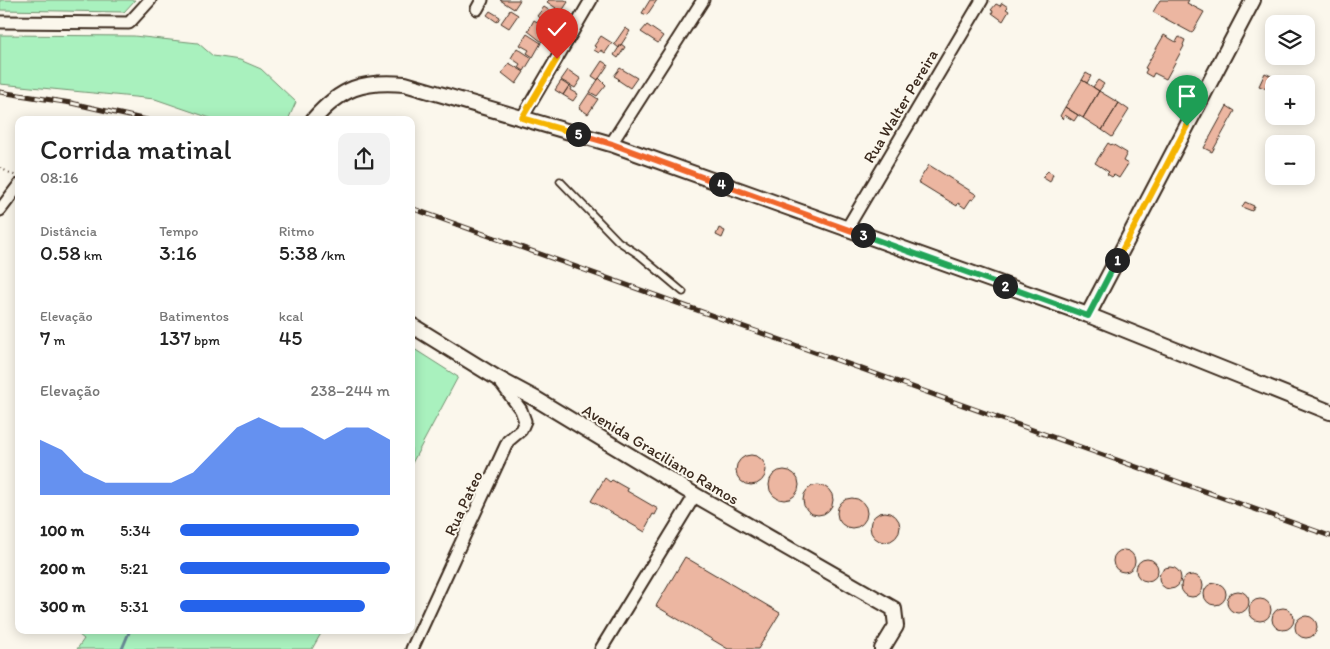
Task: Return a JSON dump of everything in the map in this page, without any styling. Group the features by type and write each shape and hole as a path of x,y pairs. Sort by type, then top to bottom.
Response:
{"street":[{"path":"0,22 128,23 150,0"},
{"path":"522,118 591,0"},
{"path":"612,144 703,0"},
{"name":"Rua Walter Pereira","path":"846,230 982,0"},
{"path":"1088,316 1253,0"},
{"path":"317,116 330,102 360,86 377,82 405,84 612,144 1088,316 1330,412"},
{"path":"0,210 15,190"},
{"name":"Avenida Graciliano Ramos","path":"415,327 695,495 894,609 896,626 882,649"},
{"name":"Rua Pateo","path":"412,649 508,441 521,430 526,421 521,410 497,378"},
{"path":"600,649 695,495"}],"lane":[{"path":"560,181 618,240 683,292"}],"path":[{"path":"0,168 15,175"}],"green space":[{"path":"0,0 135,0 124,12 0,10"},
{"path":"0,35 134,36 198,43 213,56 240,60 261,69 296,102 290,116 204,116 155,99 0,84"},
{"path":"415,350 458,377 415,458"},
{"path":"78,634 321,634 312,649 77,649 84,639"}],"building":[{"path":"500,0 520,0 514,9"},
{"path":"549,0 565,0 568,2 560,14 554,11 556,8 547,2"},
{"path":"650,0 657,0 647,15 642,13"},
{"path":"1160,0 1189,0 1187,3 1204,12 1192,33 1153,12"},
{"path":"1002,3 1008,7 1006,9 1009,11 1003,21 992,13 993,11 991,10 996,4 1000,6"},
{"path":"544,7 558,16 551,27 537,16"},
{"path":"510,10 518,15 509,28 501,23"},
{"path":"490,11 500,17 497,22 487,15"},
{"path":"534,20 550,30 542,42 528,31"},
{"path":"647,25 663,36 658,43 641,32"},
{"path":"625,28 630,31 619,48 614,44"},
{"path":"527,34 541,43 533,57 527,53 529,50 520,45"},
{"path":"1164,35 1176,42 1179,37 1185,40 1184,46 1166,79 1154,73 1152,77 1145,73 1147,69 1145,68"},
{"path":"601,36 612,43 605,53 601,50 599,53 594,50 596,47 594,46"},
{"path":"621,44 625,47 618,58 614,55"},
{"path":"517,48 532,58 524,71 518,67 520,64 511,58"},
{"path":"602,61 608,65 598,80 592,76"},
{"path":"509,63 524,72 516,84 502,73"},
{"path":"620,68 637,78 630,88 614,76"},
{"path":"568,70 581,79 575,88 561,80"},
{"path":"1086,73 1091,76 1087,83 1082,80"},
{"path":"1265,73 1269,75 1265,75 1265,88 1259,86"},
{"path":"599,78 606,85 597,96 590,92"},
{"path":"1082,80 1099,91 1083,118 1065,107"},
{"path":"1098,80 1104,84 1099,91 1093,87"},
{"path":"561,81 569,86 563,95 555,90"},
{"path":"569,86 572,88 571,90 578,94 573,101 563,95"},
{"path":"1099,91 1119,103 1102,130 1083,118"},
{"path":"589,93 598,99 588,114 579,108"},
{"path":"1119,103 1129,110 1112,137 1102,130"},
{"path":"1227,106 1235,111 1212,152 1204,148"},
{"path":"1065,107 1078,115 1074,121 1065,115 1063,119 1060,116"},
{"path":"1108,143 1127,153 1123,161 1128,164 1119,178 1107,174 1109,172 1095,163"},
{"path":"929,165 977,195 973,200 971,199 965,208 958,203 957,206 918,182"},
{"path":"1048,171 1053,174 1050,182 1042,177"},
{"path":"1245,202 1254,206 1252,211 1242,207"},
{"path":"719,228 725,231 722,238 716,235"},
{"path":"751,455 762,459 766,470 762,481 751,485 740,481 736,470 740,459"},
{"path":"784,470 795,474 799,485 795,496 784,500 773,496 769,485 773,474"},
{"path":"605,478 628,489 627,491 658,509 655,515 653,514 645,532 591,501"},
{"path":"818,485 829,489 833,500 829,511 818,515 807,511 803,500 807,489"},
{"path":"852,498 863,502 867,513 863,524 852,528 841,524 837,513 841,502"},
{"path":"885,512 896,516 900,527 896,538 885,542 874,538 870,527 874,516"},
{"path":"1124,550 1134,557 1135,561 1128,571 1124,572 1114,565 1113,561 1120,551"},
{"path":"685,557 780,613 758,649 728,649 656,606"},
{"path":"1147,559 1157,566 1158,570 1151,580 1147,581 1137,574 1136,570 1143,560"},
{"path":"1170,567 1180,574 1181,578 1174,588 1170,589 1160,582 1159,578 1166,568"},
{"path":"1192,575 1202,582 1203,586 1196,596 1192,597 1182,590 1181,586 1188,576"},
{"path":"1215,583 1225,590 1226,594 1219,604 1215,605 1205,598 1204,594 1211,584"},
{"path":"1238,591 1248,598 1249,602 1242,612 1238,613 1228,606 1227,602 1234,592"},
{"path":"1260,599 1270,606 1271,610 1264,620 1260,621 1250,614 1249,610 1256,600"},
{"path":"1283,608 1293,615 1294,619 1287,629 1283,630 1273,623 1272,619 1279,609"},
{"path":"1306,616 1316,623 1317,627 1310,637 1306,638 1296,631 1295,627 1302,617"}],"waterway":[{"path":"122,649 128,634"}],"railway":[{"path":"0,92 71,103 129,116"},
{"path":"415,209 1330,536"}],"route":[{"path":"557,59 522,118 612,144 1088,316 1187,126"}]}
